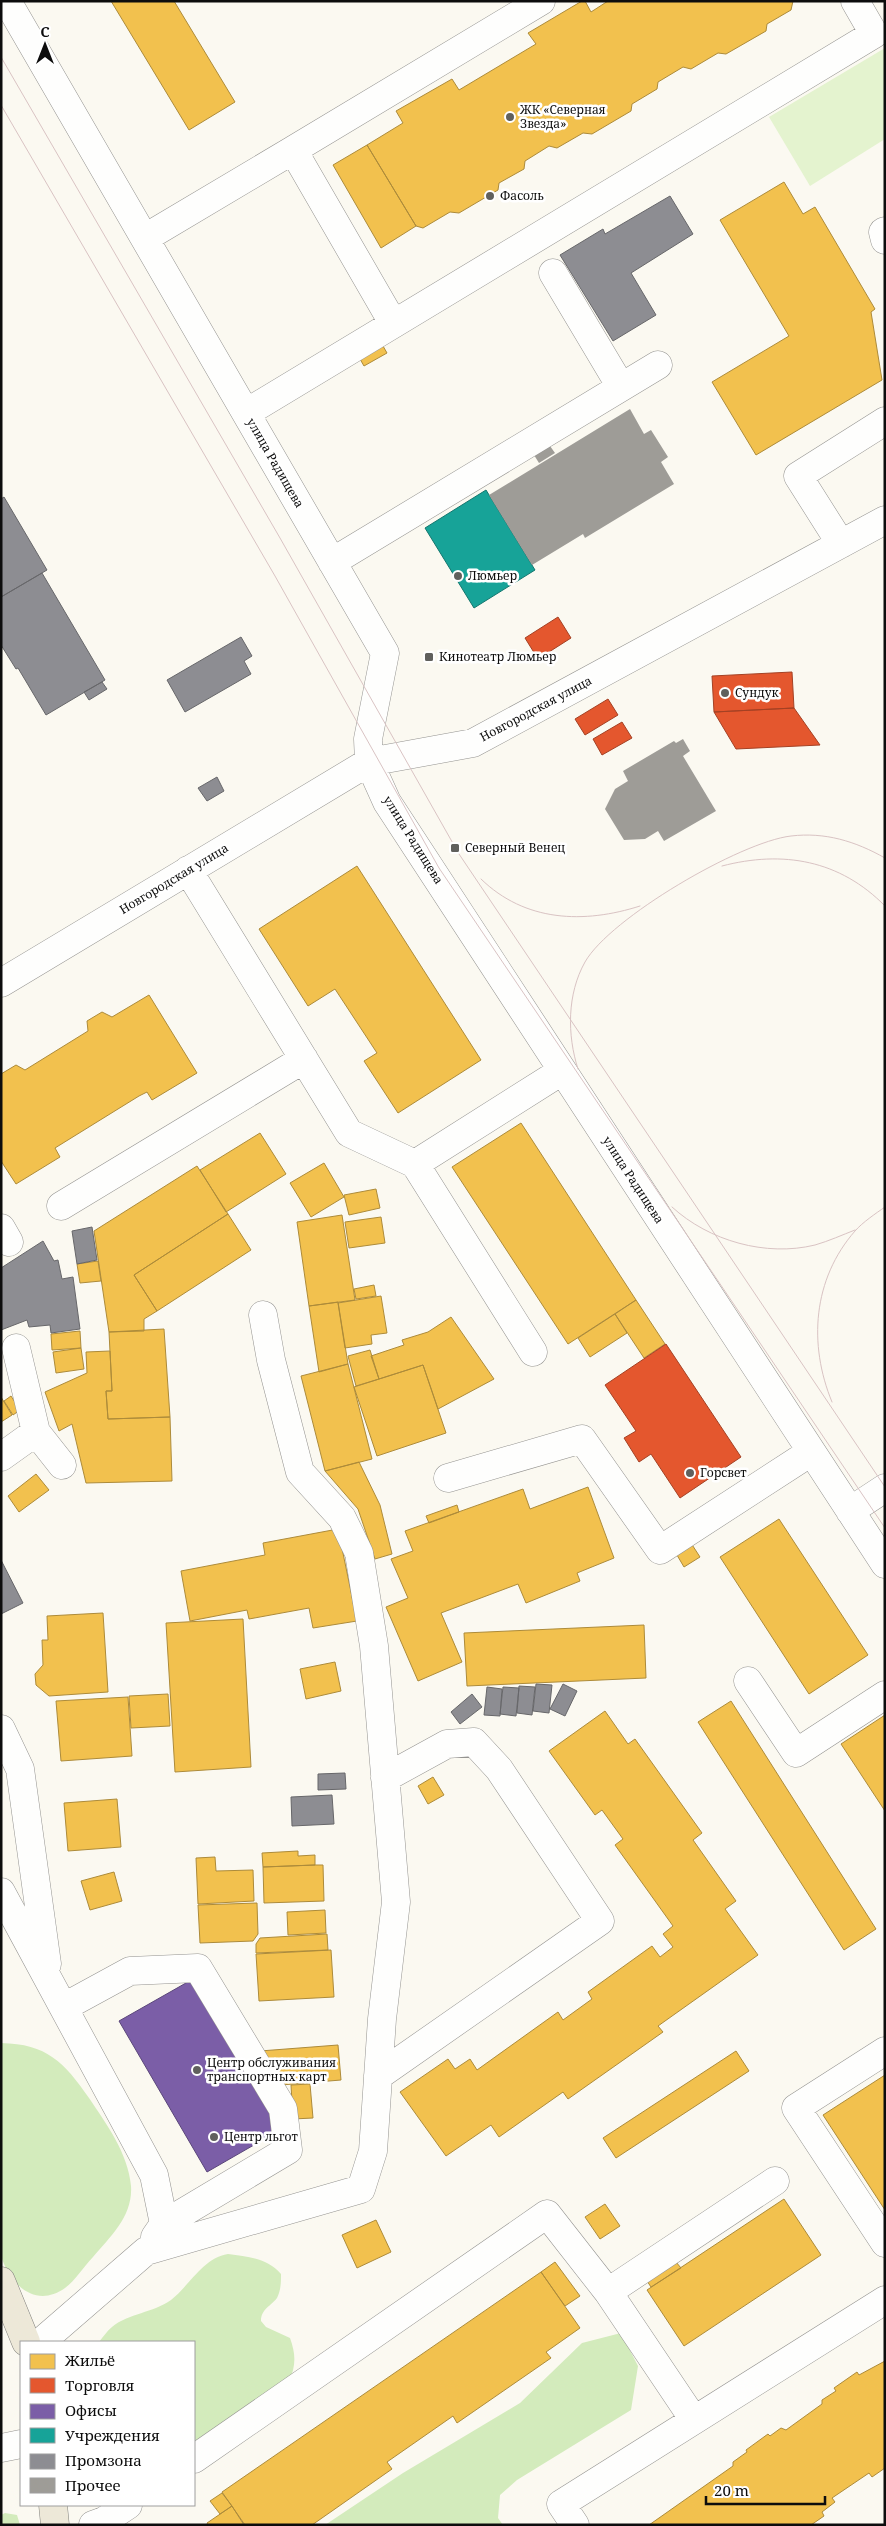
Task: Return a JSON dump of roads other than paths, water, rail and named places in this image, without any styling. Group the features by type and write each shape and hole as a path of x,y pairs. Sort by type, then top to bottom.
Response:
{"main road":[{"path":"1,2281 26,2341"},
{"path":"53,2506 55,2525"}],"street":[{"name":"улица Радищева","path":"7,1 385,653 368,740 369,762 388,802 885,1564"},
{"path":"145,238 540,1"},
{"path":"246,413 874,34 855,1"},
{"path":"293,150 393,323"},
{"path":"885,231 883,232 885,240"},
{"path":"553,273 621,387"},
{"path":"332,562 658,365"},
{"path":"841,544 798,476 885,421"},
{"name":"Новгородская улица","path":"1,983 369,762 473,743 885,520"},
{"path":"188,870 350,1133 415,1164 534,1352"},
{"path":"61,1206 304,1059"},
{"path":"415,1164 562,1071"},
{"path":"146,2250 361,2189 373,2151 382,2019 396,1902 374,1646 359,1553 342,1518 300,1472 271,1360 263,1315"},
{"path":"16,1348 36,1432 62,1465"},
{"path":"1,1457 36,1432"},
{"path":"448,1478 582,1439 660,1550 811,1452"},
{"path":"850,1511 885,1488"},
{"path":"748,1681 796,1753 885,1695"},
{"path":"1,1729 20,1768 49,1980"},
{"path":"378,2076 600,1921 499,1768 474,1742 447,1744 385,1778"},
{"path":"1,1892 154,2175 164,2224"},
{"path":"42,2341 146,2250 164,2224 288,2150 283,2109 198,1968 130,1971 64,2006"},
{"path":"885,2051 796,2108 885,2243"},
{"path":"608,2292 775,2181"},
{"path":"195,2458 547,2214 608,2292 694,2420"},
{"path":"568,2515 694,2420 885,2300"},
{"path":"1,2448 20,2444"},
{"path":"93,2525 104,2521 126,2506"}],"tram line":[{"path":"1,57 280,538 459,854 885,1487"},
{"path":"1,105 275,576 439,868 885,1528"},
{"path":"578,1069 572,1042 571,1015 572,1001 579,974 585,962 599,944 648,904 710,867 741,852 769,841 791,836 816,835 840,839 885,858"},
{"path":"722,866 767,859 789,859 809,863 830,869 849,878 868,890 885,906"},
{"path":"481,879 498,893 517,904 536,911 556,915 577,917 598,915 640,906"},
{"path":"672,1207 703,1229 739,1243 758,1247 777,1249 815,1245 855,1230"},
{"path":"832,1402 824,1380 818,1335 823,1291 830,1270 841,1250 855,1231 885,1207"}],"place":[{"name":"ЖК «Северная Звезда»","path":"510,117"},
{"name":"Фасоль","path":"490,196"},
{"name":"Люмьер","path":"458,576"},
{"name":"Кинотеатр Люмьер","path":"429,657"},
{"name":"Сундук","path":"725,693"},
{"name":"Северный Венец","path":"455,848"},
{"name":"Горсвет","path":"690,1473"},
{"name":"Центр обслуживания транспортных карт","path":"197,2070"},
{"name":"Центр льгот","path":"214,2137"}]}
